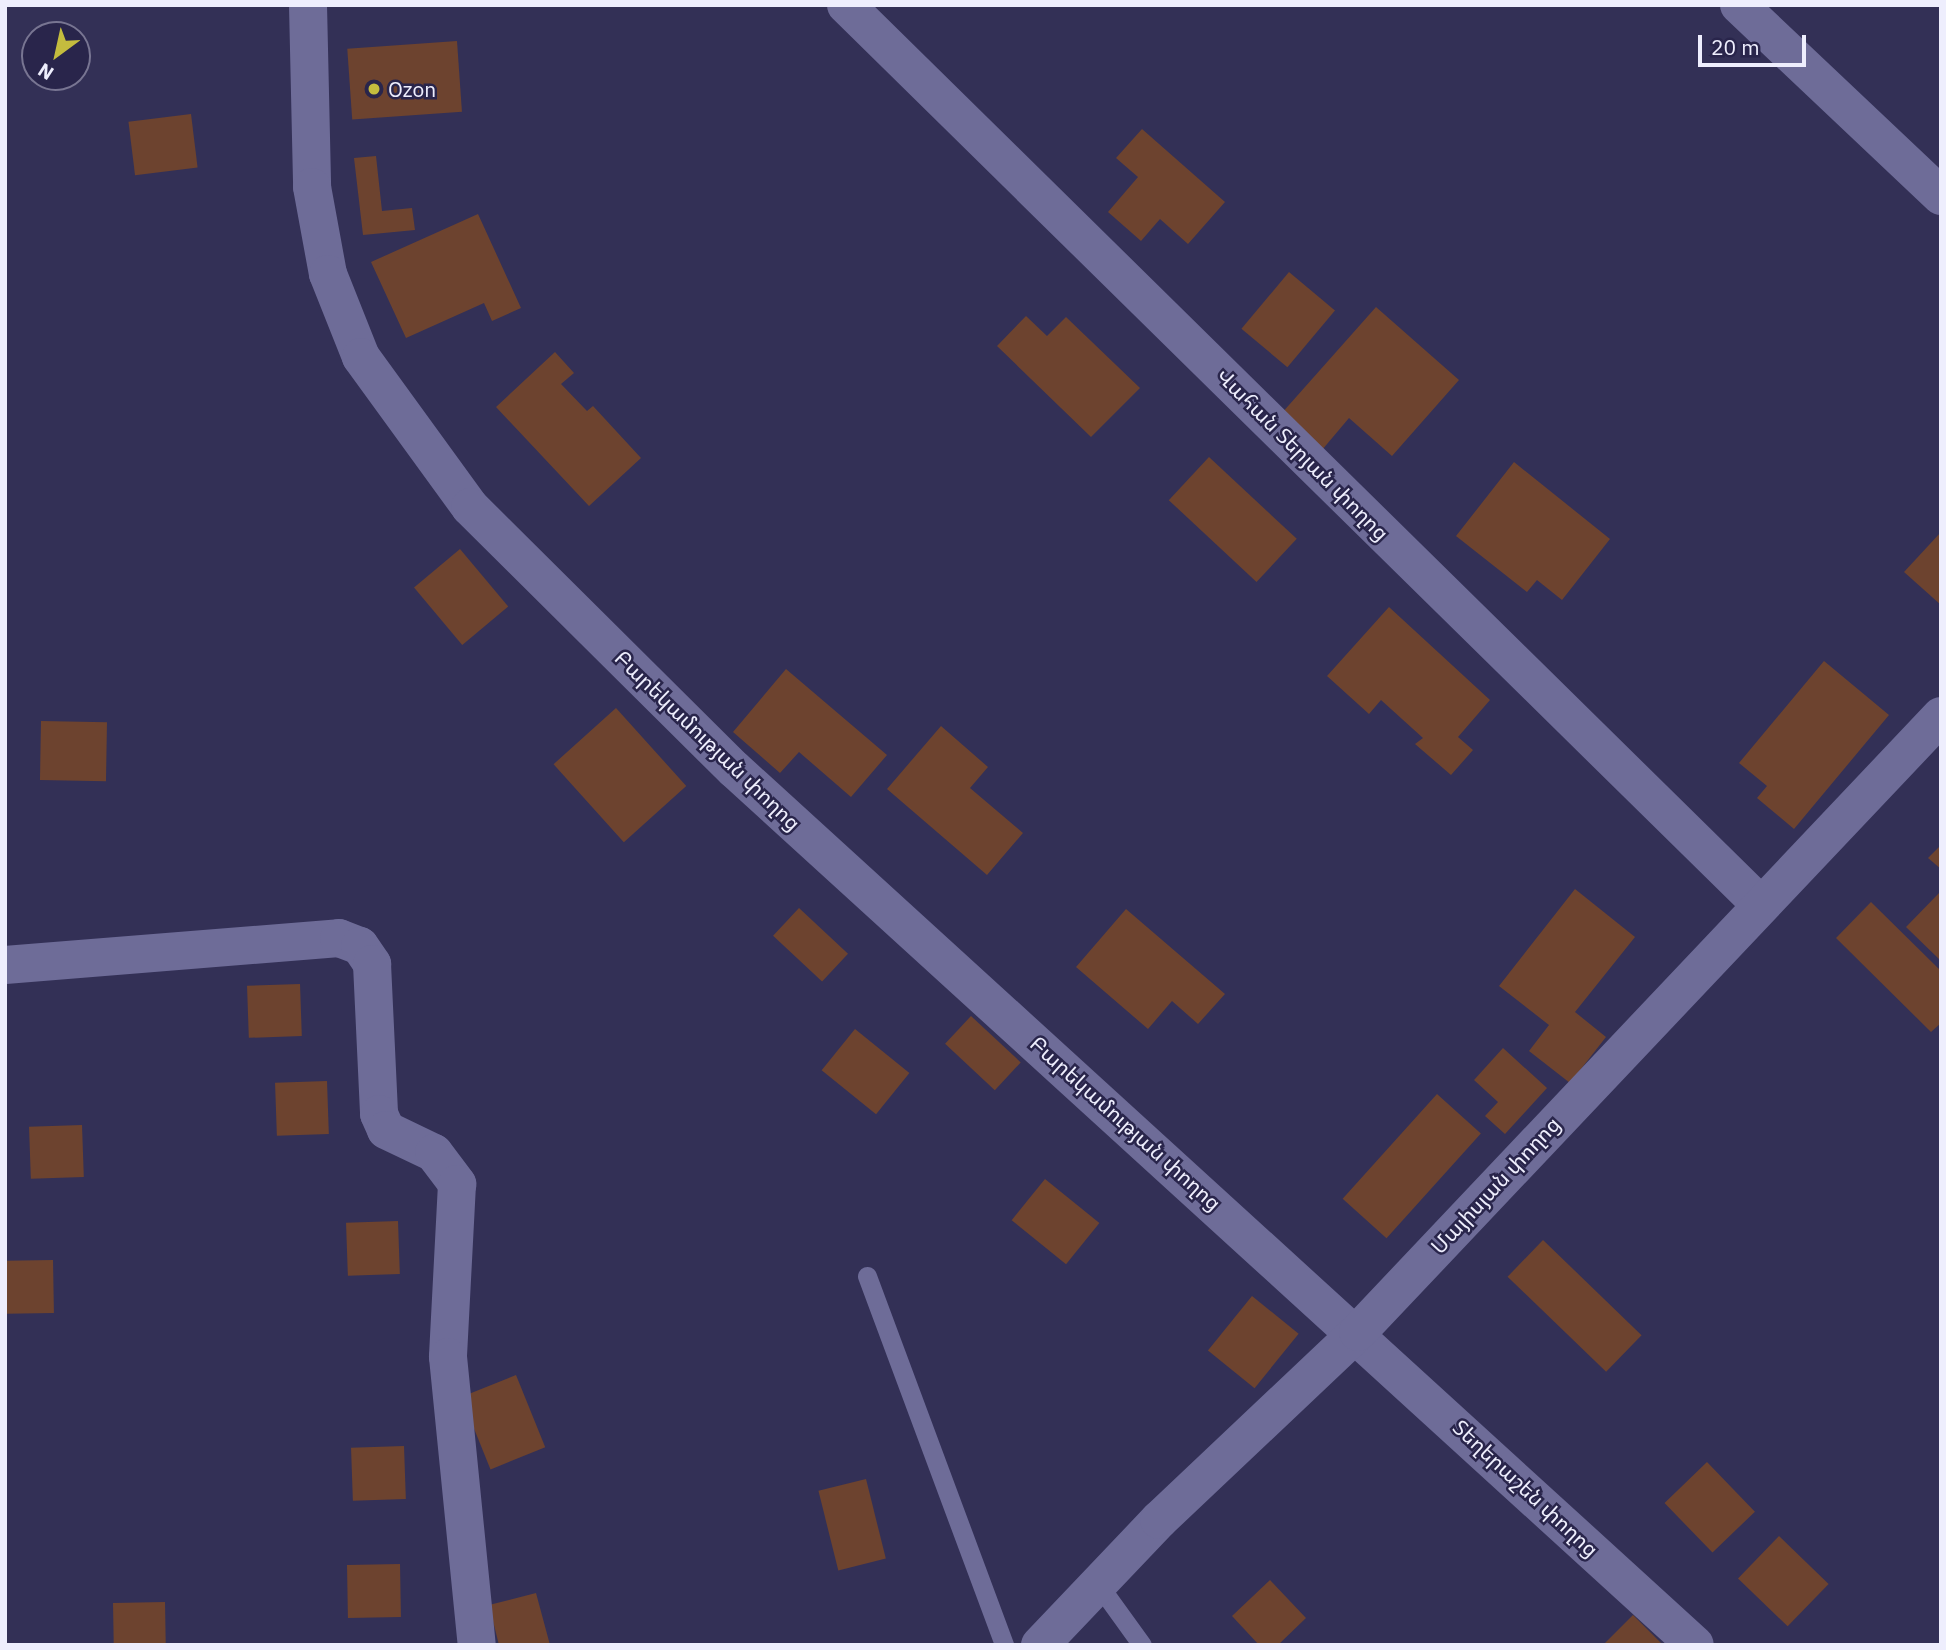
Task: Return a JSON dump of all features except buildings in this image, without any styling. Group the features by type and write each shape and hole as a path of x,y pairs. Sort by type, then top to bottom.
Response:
{"street":[{"name":"Բարեկամության փողոց","path":"308,5 312,187 328,274 360,357 470,507 734,769 1358,1332"},
{"name":"Վահան Տերյան փողոց","path":"846,5 1760,904"},
{"path":"1739,5 1941,196"},
{"name":"Մայիսյան փողոց","path":"1040,1645 1098,1584 1358,1332 1760,904 1941,716"},
{"path":"5,965 339,937 360,946 372,964 382,1122 386,1130 434,1153 457,1184 448,1357 477,1645"},
{"name":"Տեղերաշեն փողոց","path":"1358,1332 1695,1645"}],"lane":[{"path":"867,1276 1004,1645"},
{"path":"1098,1584 1142,1645"}],"place":[{"name":"Ozon","path":"374,89"}]}
